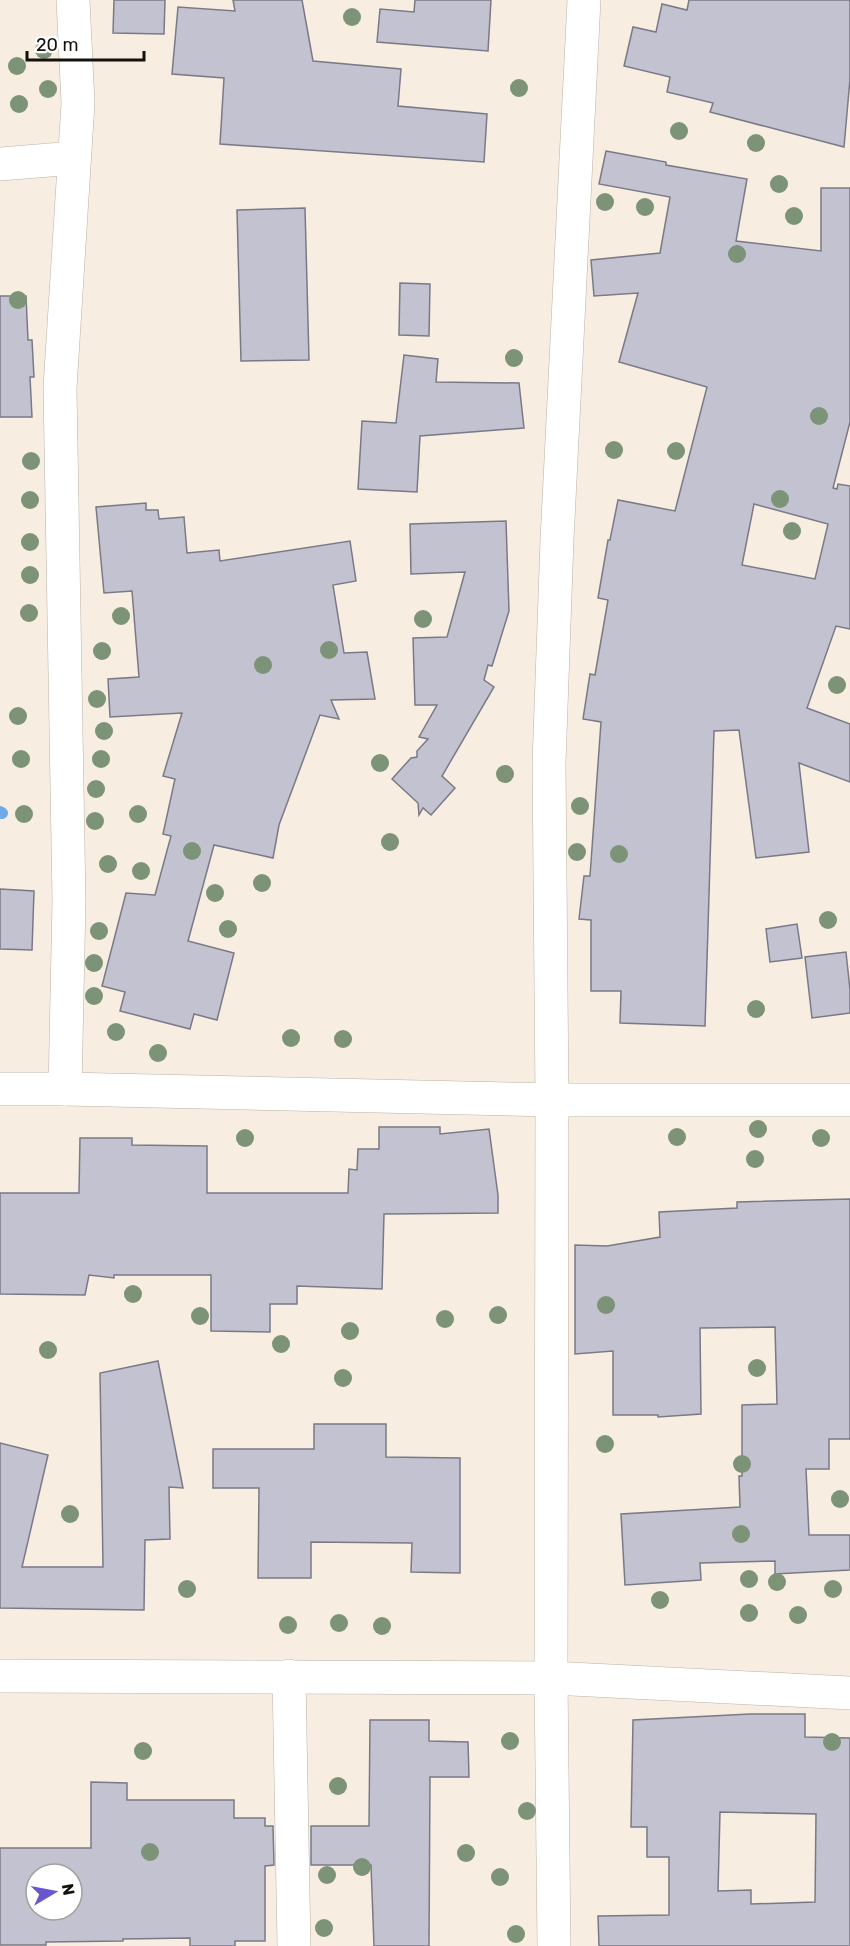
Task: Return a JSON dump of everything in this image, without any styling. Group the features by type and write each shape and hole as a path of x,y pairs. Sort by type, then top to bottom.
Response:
{"street":[{"path":"65,1089 69,902 60,388 78,103 73,0"},
{"path":"554,1946 549,763 557,540 584,0"},
{"path":"0,164 74,158"},
{"path":"0,1089 552,1100 850,1100"},
{"path":"0,1676 552,1678 850,1693"},
{"path":"289,1676 294,1946"}],"building":[{"path":"114,0 165,0 164,34 113,33"},
{"path":"233,0 302,0 313,61 401,69 398,106 487,114 484,162 220,144 224,78 172,74 178,7 235,11"},
{"path":"415,0 491,0 488,51 377,42 380,9 414,12"},
{"path":"689,0 850,0 850,79 844,147 710,112 713,103 667,92 670,77 624,66 633,27 656,32 662,4 687,10"},
{"path":"606,151 666,162 666,165 747,179 736,241 821,251 821,188 850,188 850,422 833,488 837,489 838,484 850,486 850,629 836,626 807,708 850,724 850,782 799,763 809,852 756,858 739,730 714,731 705,1026 620,1023 621,991 591,991 591,920 579,919 584,876 590,876 601,722 583,719 590,674 595,675 608,600 598,598 608,540 610,540 618,500 675,511 707,387 619,362 638,293 594,296 591,260 660,253 670,197 599,184","holes":["754,504 828,524 815,579 742,565"]},
{"path":"305,208 309,360 241,361 237,210"},
{"path":"400,283 430,284 429,336 399,335"},
{"path":"0,296 26,296 28,340 32,340 34,377 30,377 32,417 0,417"},
{"path":"404,355 438,359 436,382 519,383 524,428 420,436 417,492 358,489 362,421 396,423"},
{"path":"146,503 146,510 158,510 159,519 184,517 187,553 219,550 220,561 350,541 356,581 333,585 344,653 367,652 375,699 331,700 339,719 320,715 279,825 273,858 214,845 188,941 234,953 217,1020 194,1014 190,1029 120,1011 125,992 102,986 126,893 155,895 171,836 163,834 175,779 163,776 182,713 110,717 108,679 139,677 132,591 104,593 96,507"},
{"path":"506,521 509,611 492,666 488,665 484,680 494,687 442,776 455,788 431,815 423,808 419,815 418,803 392,779 411,758 417,757 417,751 428,739 419,737 437,705 415,705 413,638 447,637 465,572 411,574 410,524"},
{"path":"0,889 34,891 32,950 0,949"},
{"path":"797,924 802,958 770,962 766,929"},
{"path":"846,952 850,1013 812,1018 805,957"},
{"path":"379,1127 440,1127 440,1134 489,1129 498,1195 498,1213 384,1214 382,1289 297,1286 297,1304 270,1304 270,1332 211,1331 211,1275 114,1275 114,1278 89,1275 85,1295 0,1294 0,1193 79,1193 80,1138 132,1138 132,1145 207,1146 207,1193 348,1193 349,1169 357,1170 358,1149 379,1149"},
{"path":"850,1199 850,1439 829,1439 829,1469 806,1469 809,1535 850,1535 850,1570 775,1574 775,1561 700,1563 701,1580 625,1585 621,1514 740,1507 742,1405 777,1404 775,1327 700,1328 701,1414 658,1417 658,1415 613,1415 613,1351 575,1354 575,1245 607,1246 660,1237 659,1212 737,1208 737,1202"},
{"path":"158,1361 183,1488 169,1487 170,1539 145,1540 144,1610 0,1608 0,1443 48,1455 22,1567 103,1567 100,1373"},
{"path":"314,1424 386,1424 386,1457 460,1458 460,1573 411,1572 412,1543 311,1542 311,1578 258,1578 259,1488 213,1488 213,1449 314,1449"},
{"path":"750,1714 805,1714 805,1737 850,1738 850,1946 599,1946 598,1916 669,1915 669,1857 647,1857 647,1827 631,1827 633,1720","holes":["720,1812 816,1814 815,1902 751,1904 751,1890 718,1891"]},
{"path":"370,1720 429,1720 429,1741 468,1742 469,1777 430,1777 429,1946 374,1946 371,1865 311,1865 311,1826 369,1826"},
{"path":"91,1782 127,1783 127,1800 234,1800 234,1818 265,1818 265,1826 273,1826 274,1865 265,1866 265,1941 235,1941 235,1946 190,1946 190,1938 0,1945 0,1848 91,1848"}]}
